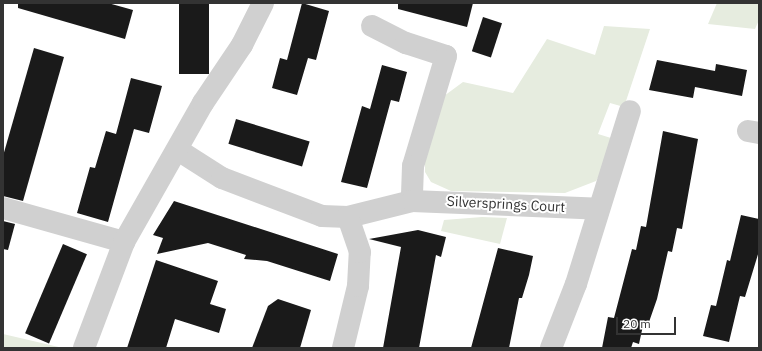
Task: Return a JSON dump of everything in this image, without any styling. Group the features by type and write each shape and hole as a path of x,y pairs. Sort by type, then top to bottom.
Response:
{"street":[{"path":"84,348 124,242 178,150 203,103 242,45 263,3"},
{"path":"372,26 406,43 446,56 413,166 412,201"},
{"path":"551,348 599,209 630,111"},
{"name":"Silversprings Court","path":"178,150 222,178 322,216 348,217 412,201 599,209"},
{"path":"3,208 124,242"},
{"path":"343,348 358,286 359,259 348,217"}],"shaded area":[{"path":"717,3 759,3 759,20 755,29 708,24"},
{"path":"604,26 650,29 624,107 610,103 598,134 611,138 606,164 596,181 565,193 451,191 431,182 425,172 425,160 444,96 463,82 513,93 547,39 595,55"},
{"path":"482,217 507,218 500,244 441,231 444,220"},
{"path":"3,334 63,348 3,348"}],"building":[{"path":"18,3 108,3 133,10 125,39 18,8"},
{"path":"179,3 209,3 209,74 179,74"},
{"path":"302,3 329,11 316,60 308,58 297,95 272,88 280,58 287,60"},
{"path":"398,3 473,3 467,27 398,9"},
{"path":"483,17 502,23 491,57 472,51"},
{"path":"34,48 64,57 23,201 3,196 3,156"},
{"path":"657,60 715,71 716,64 747,70 742,96 695,87 693,98 649,90"},
{"path":"382,65 407,72 399,102 391,100 367,188 341,182 362,106 370,109"},
{"path":"131,78 162,86 149,133 134,129 108,222 77,213 90,167 95,168 106,131 116,134"},
{"path":"236,119 310,142 302,166 228,144"},
{"path":"663,131 698,139 682,229 677,228 672,252 668,251 657,299 649,322 644,321 639,344 633,342 631,348 602,348 608,317 614,318 632,249 636,250 641,226 646,227"},
{"path":"174,201 338,254 330,281 267,261 244,259 246,255 208,243 157,254 163,238 153,235"},
{"path":"741,215 759,219 759,251 745,297 740,296 729,342 703,336 711,305 716,306 727,260 730,261"},
{"path":"3,221 15,224 8,250 3,249"},
{"path":"418,230 446,237 441,257 436,255 419,348 383,348 401,247 369,239"},
{"path":"63,244 87,254 49,343 25,333"},
{"path":"498,248 533,256 529,275 522,298 519,298 509,348 471,348"},
{"path":"156,260 218,281 210,304 226,309 219,333 175,319 166,348 127,348"},
{"path":"278,299 311,310 300,348 252,348 268,306"}]}
